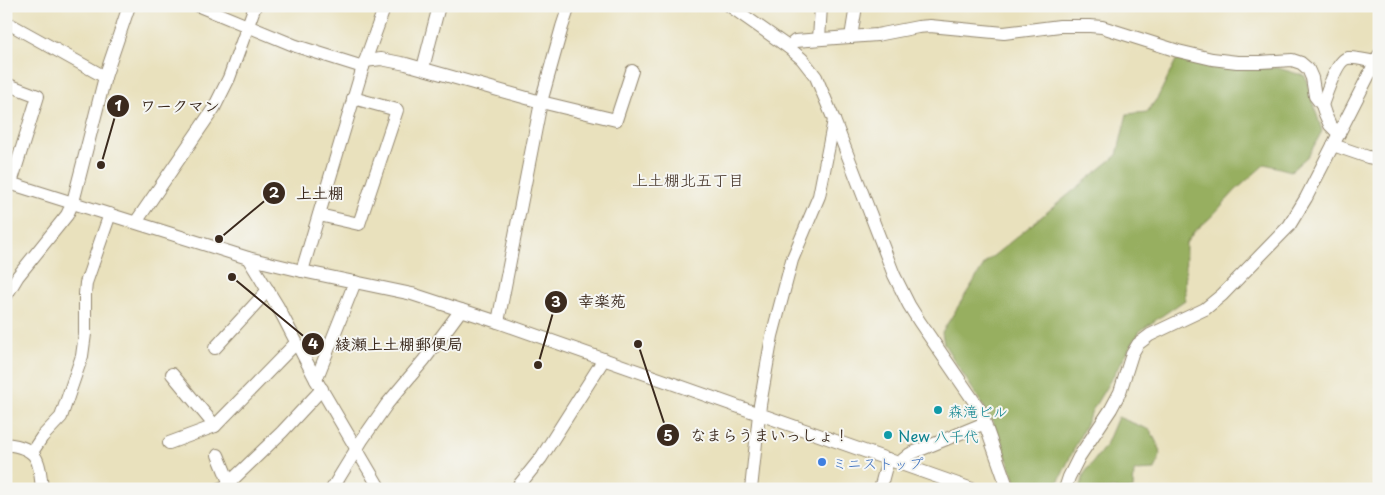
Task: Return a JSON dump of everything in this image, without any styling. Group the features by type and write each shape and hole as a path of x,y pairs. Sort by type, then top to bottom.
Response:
{"street":[{"path":"6,296 18,276 67,215 73,202 105,76 129,6"},
{"path":"198,6 305,49 364,64 381,59 423,68 541,102 616,120 632,71"},
{"path":"136,222 214,108 229,78 255,6"},
{"path":"302,271 353,98 385,6"},
{"path":"423,68 440,6"},
{"path":"498,322 541,102 569,6"},
{"path":"730,6 788,47 802,59 816,76 894,275 919,321 980,410 1008,489"},
{"path":"819,39 821,6"},
{"path":"851,37 856,6"},
{"path":"6,22 105,76"},
{"path":"788,47 795,41 876,35 930,26 1004,33 1060,26 1090,26 1102,27 1178,51 1212,59 1237,62 1292,60 1301,63 1308,69 1312,78 1315,96 1322,105 1336,140 1368,157 1379,159"},
{"path":"1065,489 1079,457 1120,392 1132,354 1138,344 1150,335 1205,309 1222,295 1289,226 1306,198 1377,58 1348,58 1342,61 1322,105"},
{"path":"6,84 38,96 8,183 248,258 412,294 498,322 972,489"},
{"path":"319,215 359,224 397,110 353,98"},
{"path":"751,489 759,414 772,336 792,260 819,196 834,120"},
{"path":"32,452 42,437 60,417 82,356 85,334 86,284 110,214"},
{"path":"248,258 278,307 319,385 380,489"},
{"path":"218,455 227,487 282,432 319,385 356,282"},
{"path":"215,348 268,290"},
{"path":"332,489 387,404 424,360 461,310"},
{"path":"169,443 215,426 296,343"},
{"path":"516,489 541,458 604,359"},
{"path":"172,374 215,426"},
{"path":"880,489 894,461 985,423"},
{"path":"6,444 18,445 32,452 40,468 42,489"}],"green space":[{"path":"1176,60 1218,67 1278,68 1305,76 1322,131 1309,155 1291,171 1265,164 1194,232 1186,243 1185,300 1140,331 1093,409 1055,489 1019,489 991,418 944,344 942,332 986,262 1117,155 1127,114 1147,112 1158,97"},
{"path":"1118,417 1150,430 1161,451 1155,470 1134,471 1133,489 1080,489 1084,474 1106,445"}],"place":[{"name":"ワークマン","path":"101,165"},
{"name":"上土棚","path":"219,239"},
{"name":"綾瀬上土棚郵便局","path":"232,277"},
{"name":"なまらうまいっしょ！","path":"638,344"},
{"name":"幸楽苑","path":"538,365"},
{"name":"森滝ビル","path":"938,410"},
{"name":"New 八千代","path":"888,435"},
{"name":"ミニストップ","path":"822,462"}],"district":[{"name":"上土棚北五丁目","path":"688,179"}]}
